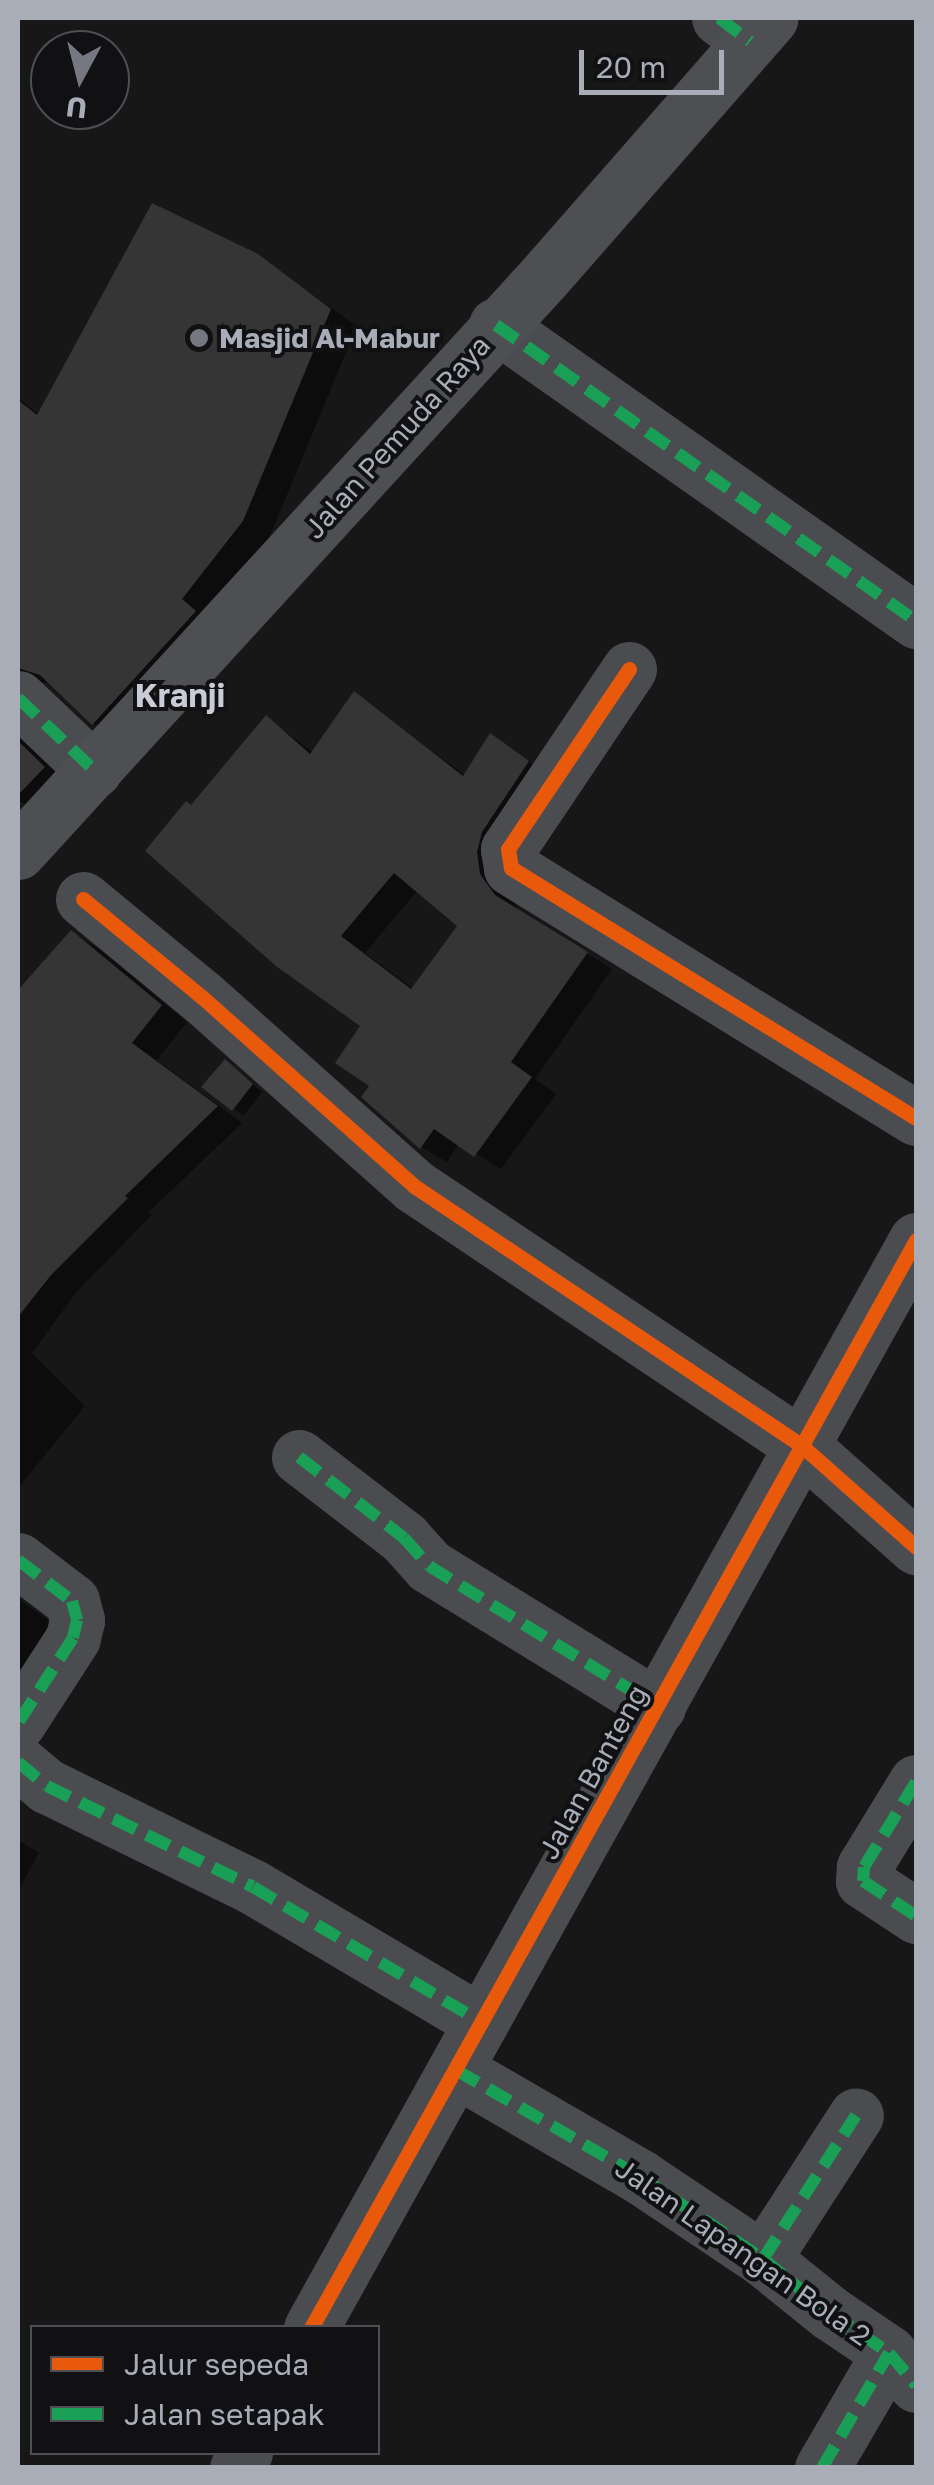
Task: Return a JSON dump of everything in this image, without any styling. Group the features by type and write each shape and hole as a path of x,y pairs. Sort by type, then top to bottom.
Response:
{"main road":[{"name":"Jalan Pemuda Raya","path":"18,852 496,325 544,277 747,25"}],"street":[{"path":"496,325 916,620"},
{"path":"630,669 508,849 511,868 916,1118"},
{"path":"18,698 94,770"},
{"path":"83,899 202,997 414,1186 801,1444 916,1548"},
{"name":"Jalan Banteng","path":"313,2325 916,1240"},
{"path":"299,1458 404,1538 428,1566 658,1707"},
{"path":"18,1560 72,1601 78,1620 73,1638 18,1724"},
{"path":"18,1762 46,1786 253,1887 481,2022"},
{"path":"916,1782 864,1867 863,1882 916,1916"},
{"name":"Jalan Lapangan Bola 2","path":"456,2070 642,2178 763,2259 903,2369"},
{"path":"763,2259 856,2114"},
{"path":"822,2468 903,2369"}],"building":[{"path":"152,203 258,254 331,309 243,521 182,599 196,611 92,725 40,675 18,668 18,400 37,415"},
{"path":"354,691 463,776 490,733 529,761 482,832 477,852 480,874 495,895 588,952 511,1062 532,1077 474,1157 434,1129 420,1149 361,1097 369,1086 335,1063 360,1026 276,966 145,851 186,801 191,805 266,715 310,754","holes":["394,873 457,926 411,989 341,936"]},
{"path":"18,741 45,767 18,795"},
{"path":"71,930 162,1005 132,1043 218,1106 125,1196 128,1198 51,1275 18,1317 18,990"},
{"path":"225,1059 253,1084 232,1111 201,1087"}],"marked path":[{"path":"719,18 750,41"},
{"path":"496,325 916,621"},
{"path":"18,698 94,770"},
{"path":"299,1457 404,1538 429,1566 658,1707"},
{"path":"18,1560 72,1601 77,1620 73,1638 18,1723"},
{"path":"18,1762 47,1786 253,1887 481,2022"},
{"path":"916,1782 864,1867 863,1881 916,1916"},
{"path":"456,2070 642,2178 763,2259 830,2313 889,2353 916,2385"},
{"path":"763,2259 856,2115"},
{"path":"822,2468 889,2353"}],"cycle path":[{"path":"629,669 508,849 511,868 916,1118"},
{"path":"83,899 202,997 414,1186 801,1445 916,1547"},
{"path":"313,2325 916,1240"}],"place":[{"name":"Masjid Al-Mabur","path":"199,338"}],"district":[{"name":"Kranji","path":"180,695"}]}
